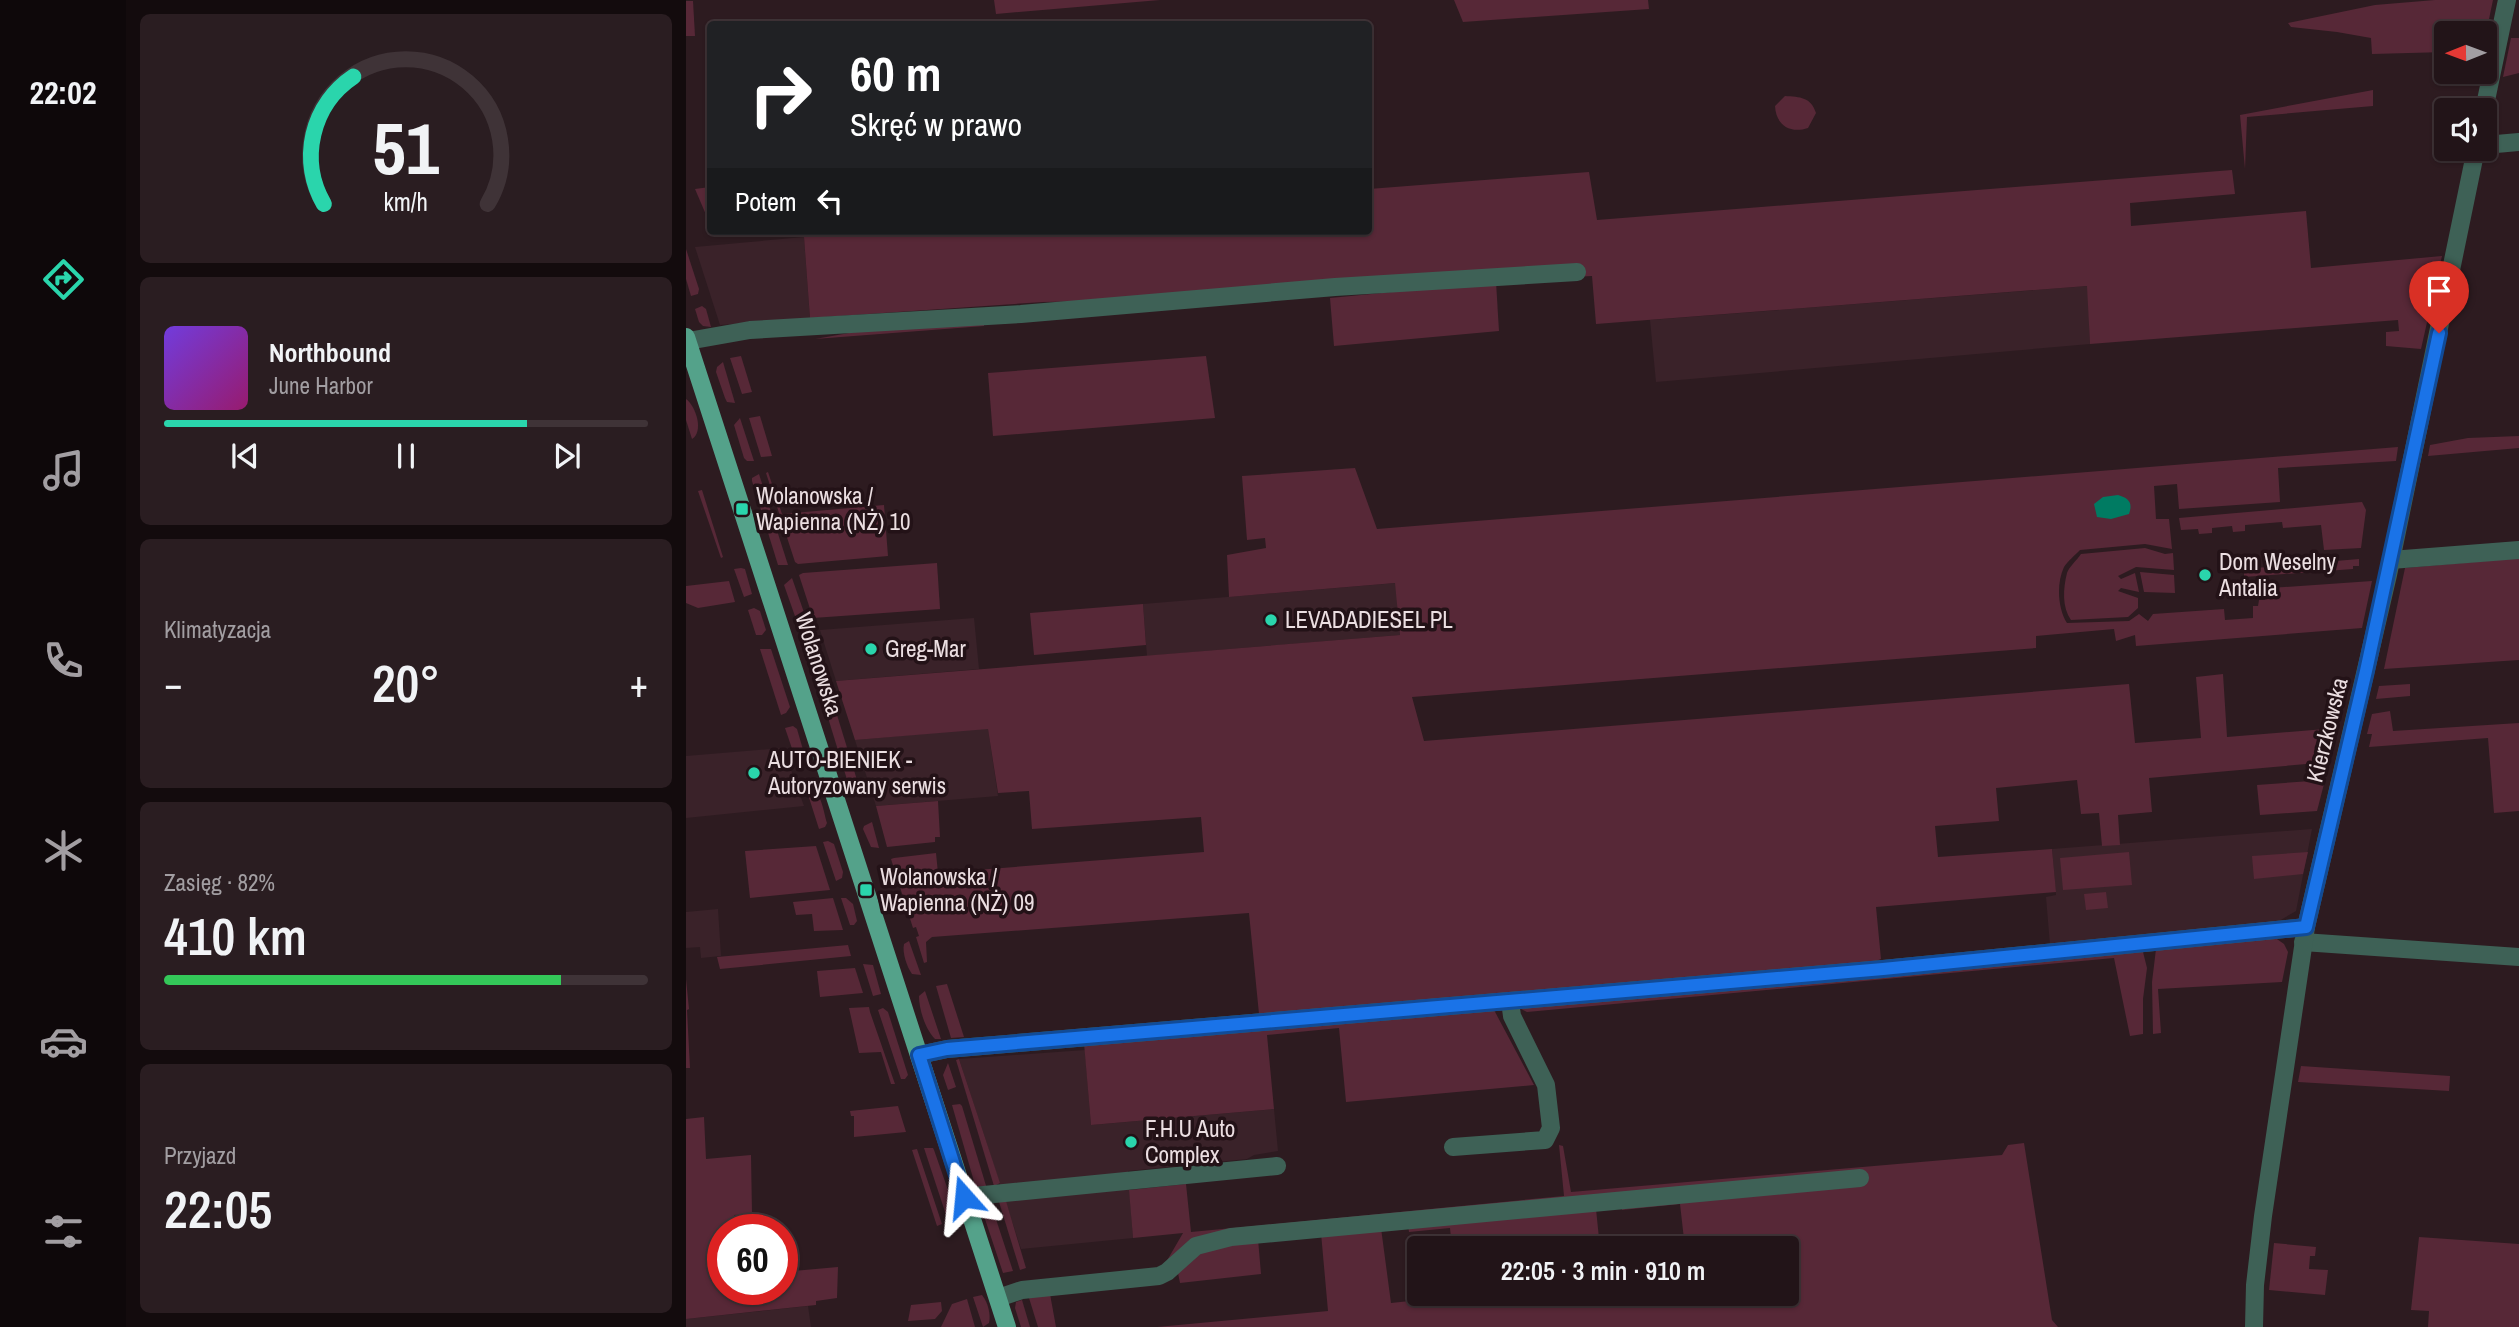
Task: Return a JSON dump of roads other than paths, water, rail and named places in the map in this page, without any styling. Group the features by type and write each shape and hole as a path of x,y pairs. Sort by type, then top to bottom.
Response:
{"main road":[{"name":"Wolanowska","path":"687,339 1007,1327"}],"street":[{"path":"2487,98 2507,0"},
{"path":"2497,144 2519,142"},
{"name":"Kierzkowska","path":"2254,1327 2255,1285 2263,1216 2305,935 2391,560 2474,161"},
{"path":"687,339 750,330 1021,314 1335,287 1577,272"},
{"path":"2391,560 2519,550"},
{"path":"919,1055 947,1049 2305,935 2519,957"},
{"path":"1453,1147 1545,1140 1551,1128 1546,1085 1512,1016 1510,1001"},
{"path":"964,1197 1277,1166"},
{"path":"998,1298 1022,1290 1159,1276 1196,1246 1231,1237 1860,1178"}],"place":[{"name":"Wolanowska / Wapienna (NŻ) 10","path":"742,509"},
{"name":"Dom Weselny Antalia","path":"2205,575"},
{"name":"LEVADADIESEL PL","path":"1271,620"},
{"name":"Greg-Mar","path":"871,649"},
{"name":"AUTO-BIENIEK - Autoryzowany serwis","path":"754,773"},
{"name":"Wolanowska / Wapienna (NŻ) 09","path":"866,890"},
{"name":"F.H.U Auto Complex","path":"1131,1142"}]}
